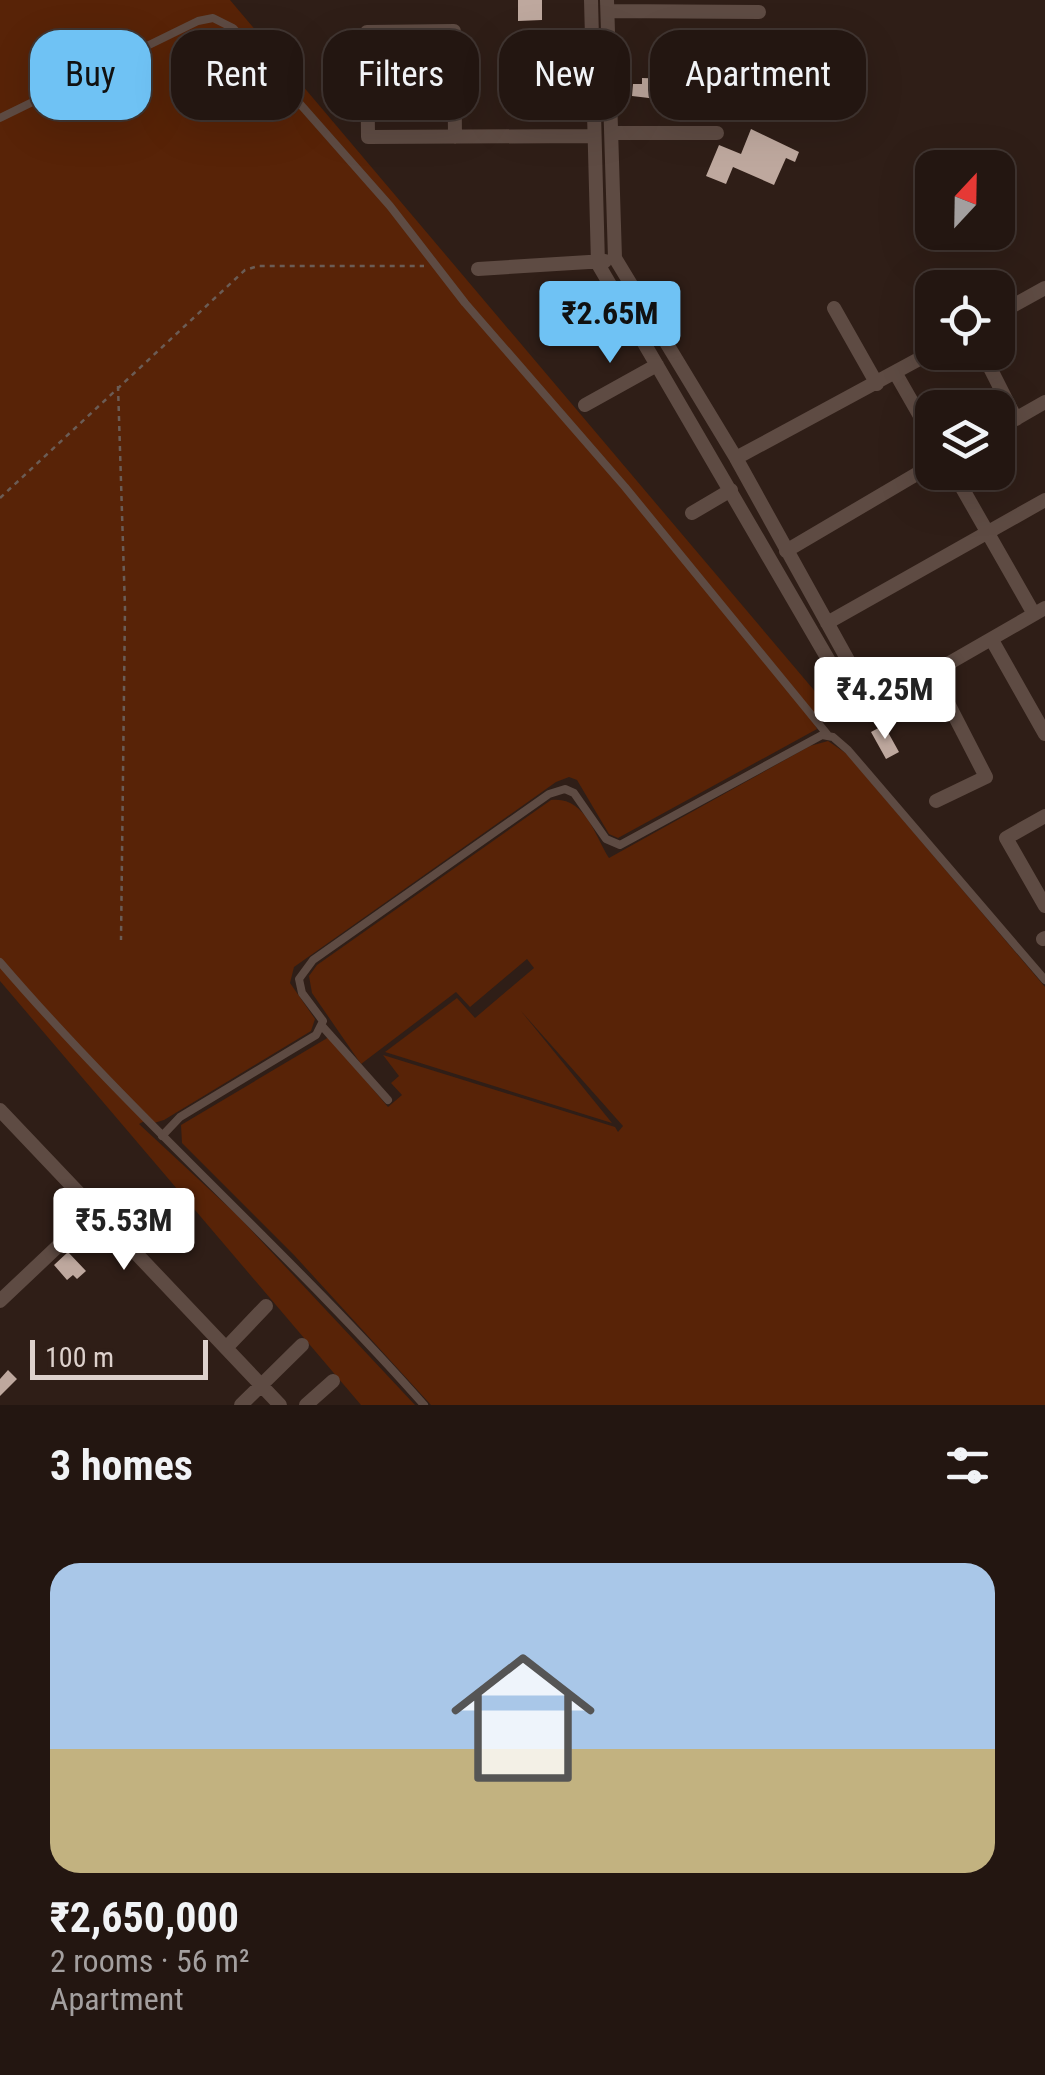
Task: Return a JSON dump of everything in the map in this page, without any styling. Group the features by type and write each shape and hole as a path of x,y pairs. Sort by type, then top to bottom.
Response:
{"street":[{"path":"591,0 598,264 857,709 886,699 993,642 1040,611 963,490"},
{"path":"760,12 607,6 615,258 866,691 886,699"},
{"path":"456,137 454,31 367,32 368,138 593,136"},
{"path":"611,133 717,133"},
{"path":"478,269 598,264 615,258"},
{"path":"1015,305 1045,288"},
{"path":"834,308 876,384"},
{"path":"692,513 728,485 738,465 915,362"},
{"path":"585,406 657,365"},
{"path":"991,370 1016,418 1045,402"},
{"path":"896,374 915,407"},
{"path":"786,552 915,476"},
{"path":"827,623 1045,500"},
{"path":"993,642 1045,734"},
{"path":"933,674 986,777 936,801"},
{"path":"1045,816 1006,838 1045,906"},
{"path":"0,1110 280,1405"},
{"path":"0,1301 94,1211"},
{"path":"226,1348 266,1306"},
{"path":"242,1405 302,1345"},
{"path":"306,1405 333,1382"}],"lane":[{"path":"0,118 179,29 198,21 222,21 278,76 828,734 848,750 1045,980"},
{"path":"388,1100 322,1026 321,1016 299,987 306,967 549,794 565,789 574,793 606,839 620,845 814,738 828,734"},
{"path":"0,962 125,1102 251,1220 424,1405"},
{"path":"162,1136 180,1117 306,1042 322,1026"}],"path":[{"path":"0,498 246,270 258,266 438,266"},
{"path":"118,386 125,608 121,940"}],"shaded area":[{"path":"0,0 230,0 255,30 171,30 171,120 303,120 303,86 323,110 323,120 332,120 835,715 815,725 817,729 618,838 609,834 577,780 569,777 556,782 294,967 290,983 315,1019 311,1031 164,1120 154,1123 148,1119 139,1124 237,1215 415,1405 361,1405 0,981"},
{"path":"828,741 847,754 1045,987 1045,1405 431,1405 294,1255 182,1143 181,1125 329,1037 388,1107 402,1095 391,1083 399,1076 383,1055 615,1127 618,1132 623,1126 521,1011 612,1123 385,1052 457,998 475,1018 534,968 527,959 470,1007 456,992 361,1064 312,993 309,976 317,965 551,800 563,800 580,810 609,858 810,746"}],"building":[{"path":"518,0 542,0 542,20 518,21"},
{"path":"642,78 650,78 650,98 632,96 633,84 642,84"},
{"path":"751,129 799,152 795,162 786,158 774,185 733,167 726,184 706,176 719,145 741,154"},
{"path":"884,725 899,752 886,759 871,732"},
{"path":"68,1252 86,1271 77,1279 73,1275 67,1280 54,1265"},
{"path":"8,1370 17,1379 0,1396 0,1379"}]}
